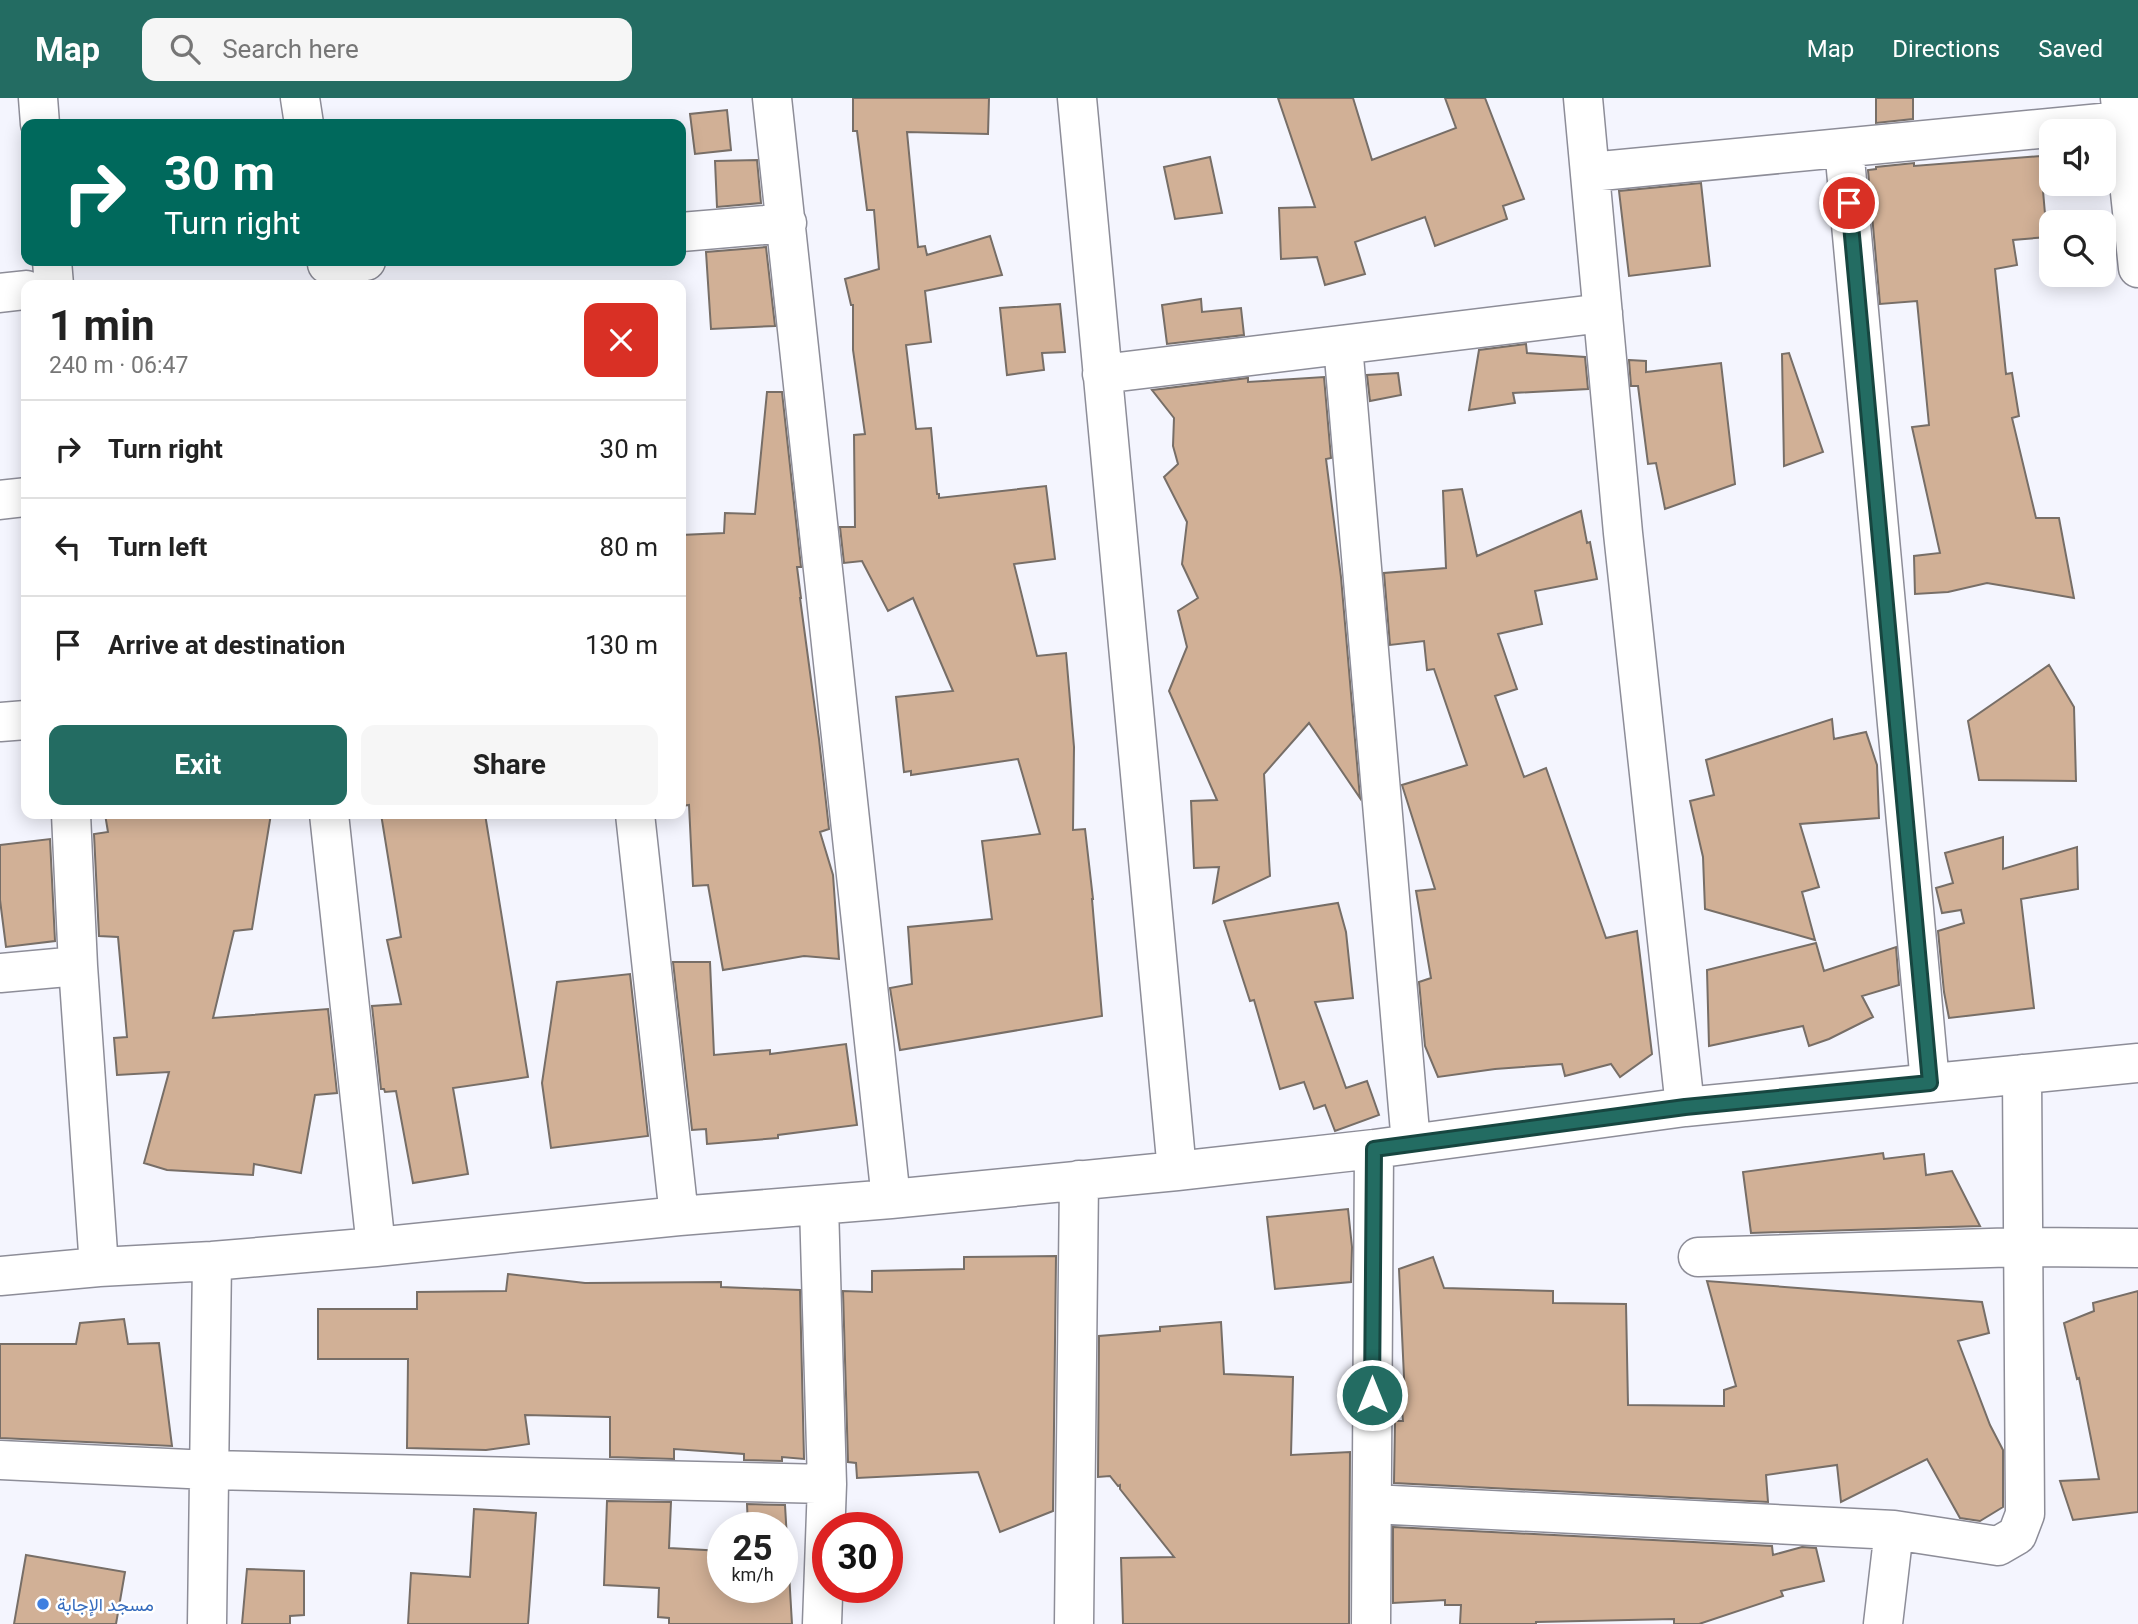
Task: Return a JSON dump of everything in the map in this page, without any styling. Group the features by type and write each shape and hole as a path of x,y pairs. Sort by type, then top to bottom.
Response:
{"street":[{"path":"38,98 40,119"},
{"path":"300,98 303,119"},
{"path":"772,98 891,1199"},
{"path":"1077,98 1177,1171"},
{"path":"1583,98 1626,561 1685,1107"},
{"path":"1590,172 1844,148 2121,109 2138,268"},
{"path":"1844,148 1930,1083"},
{"path":"686,232 787,223"},
{"path":"327,270 344,266"},
{"path":"0,292 21,290"},
{"path":"1102,374 1603,313"},
{"path":"1343,345 1412,1144"},
{"path":"0,500 21,498"},
{"path":"0,722 21,720"},
{"path":"71,819 78,966 99,1267"},
{"path":"330,819 376,1247"},
{"path":"636,819 680,1216"},
{"path":"0,973 78,966"},
{"path":"0,1276 376,1247 680,1216 1177,1171 1374,1149 1685,1107 2138,1063"},
{"path":"1372,1504 1894,1530 1998,1546 2017,1535 2025,1514 2022,1074"},
{"path":"1371,1624 1374,1149"},
{"path":"1074,1624 1079,1180"},
{"path":"819,1205 827,1483 822,1624"},
{"path":"1698,1257 2022,1247 2138,1248"},
{"path":"207,1624 212,1261"},
{"path":"0,1460 209,1470 827,1483"},
{"path":"1883,1624 1894,1530"}],"building":[{"path":"853,98 989,98 988,134 907,132 918,247 925,246 927,255 990,236 1002,275 925,291 931,342 906,345 916,429 931,428 939,498 1046,486 1055,559 1014,564 1037,656 1066,653 1074,747 1073,830 1085,829 1102,1016 900,1050 890,988 912,984 908,927 992,919 982,841 1040,834 1018,759 911,775 911,771 904,772 896,697 953,691 913,598 888,611 862,561 844,563 840,527 855,527 854,435 865,434 853,350 853,305 845,279 879,269 874,210 867,210 857,131 853,131"},
{"path":"1278,98 1353,98 1372,160 1456,128 1445,98 1485,98 1524,199 1503,206 1507,219 1435,246 1425,217 1355,242 1365,274 1325,285 1317,257 1281,259 1279,208 1315,207"},
{"path":"1876,98 1913,98 1913,119 1876,123"},
{"path":"727,110 731,150 695,154 690,114"},
{"path":"2039,156 2039,196 2043,196 2045,210 2039,210 2039,238 2013,240 2017,265 1995,269 2006,374 2012,373 2019,416 2012,418 2036,518 2059,518 2074,598 1987,583 1948,592 1915,594 1914,556 1940,553 1912,427 1929,425 1917,301 1880,304 1868,170 1914,163 1914,166"},
{"path":"1210,157 1222,213 1175,219 1164,167"},
{"path":"757,160 761,203 717,207 715,161"},
{"path":"1701,183 1710,266 1629,276 1619,191"},
{"path":"766,247 775,326 711,329 706,252"},
{"path":"1201,299 1202,312 1241,308 1244,335 1167,344 1162,305"},
{"path":"1060,304 1065,352 1042,353 1044,370 1007,375 1000,308"},
{"path":"1526,344 1527,353 1585,357 1588,389 1513,393 1515,403 1469,410 1479,350"},
{"path":"1789,353 1823,452 1784,466 1782,354"},
{"path":"1629,360 1646,361 1646,372 1721,363 1735,484 1665,509 1656,463 1648,464 1638,386 1631,386"},
{"path":"1398,373 1401,395 1370,401 1367,375"},
{"path":"1324,377 1331,458 1326,459 1341,577 1360,798 1309,723 1264,774 1270,876 1213,903 1219,867 1194,868 1191,801 1217,800 1169,691 1187,647 1178,611 1198,598 1182,564 1187,522 1164,477 1178,464 1173,446 1174,418 1152,390 1248,378 1248,382"},
{"path":"767,392 782,392 801,567 797,567 800,598 829,829 820,832 833,875 839,959 804,956 723,970 708,885 693,886 689,805 686,805 686,535 724,533 725,513 755,514"},
{"path":"1462,489 1477,556 1581,511 1587,543 1590,542 1597,579 1535,591 1542,624 1498,634 1517,689 1495,696 1524,777 1546,768 1606,938 1637,931 1652,1054 1620,1077 1611,1064 1565,1076 1562,1064 1438,1077 1425,1046 1419,982 1431,978 1416,891 1435,889 1402,785 1467,765 1434,669 1427,670 1424,641 1390,645 1384,573 1446,568 1443,491"},
{"path":"2049,665 2074,707 2076,781 1979,780 1968,721"},
{"path":"1832,719 1834,739 1866,732 1877,765 1879,818 1800,824 1819,887 1802,892 1815,940 1705,909 1703,857 1690,801 1714,795 1706,760"},
{"path":"106,819 270,819 252,929 234,931 213,1018 328,1009 337,1093 315,1095 301,1173 254,1164 253,1175 167,1170 144,1163 169,1072 117,1075 114,1038 127,1037 118,937 99,936 94,834 108,832"},
{"path":"382,819 486,819 528,1077 453,1088 468,1174 413,1183 396,1091 385,1092 381,1089 372,1006 401,1004 387,940 401,937"},
{"path":"2003,837 2003,869 2077,847 2078,889 2021,899 2034,1008 1949,1018 1938,931 1964,923 1961,910 1942,913 1936,888 1953,883 1945,853"},
{"path":"50,839 55,941 6,947 0,900 0,845"},
{"path":"1338,903 1346,932 1353,998 1315,1002 1346,1088 1367,1081 1379,1115 1335,1131 1325,1105 1314,1109 1304,1082 1280,1089 1254,1000 1250,1001 1224,921"},
{"path":"1816,943 1824,971 1896,947 1899,985 1862,996 1873,1017 1809,1046 1803,1026 1709,1046 1707,970"},
{"path":"673,962 710,962 714,1055 770,1050 770,1054 846,1044 857,1125 778,1135 778,1138 707,1144 706,1129 692,1130"},
{"path":"630,974 648,1136 551,1148 542,1083 557,982"},
{"path":"1883,1153 1884,1159 1924,1154 1926,1175 1952,1171 1980,1226 1751,1233 1743,1172"},
{"path":"1348,1209 1352,1247 1351,1282 1275,1289 1267,1217"},
{"path":"1056,1256 1053,1511 1000,1532 978,1472 857,1478 856,1463 848,1462 843,1291 872,1292 872,1271 964,1269 964,1257"},
{"path":"1433,1257 1444,1288 1553,1291 1553,1303 1626,1304 1628,1405 1724,1406 1724,1390 1736,1386 1707,1281 1982,1302 1989,1333 1958,1341 1990,1425 2003,1450 2003,1507 1980,1521 1960,1518 1927,1459 1841,1502 1837,1465 1766,1475 1768,1502 1394,1483 1395,1421 1403,1421 1401,1399 1405,1399 1399,1269"},
{"path":"508,1274 585,1283 721,1282 721,1287 800,1290 804,1459 782,1457 782,1461 744,1460 744,1454 674,1449 674,1459 610,1457 610,1417 525,1415 529,1444 486,1450 407,1448 408,1359 318,1359 318,1309 417,1309 417,1292 506,1291"},
{"path":"2138,1291 2138,1512 2073,1520 2060,1481 2099,1479 2079,1378 2077,1379 2064,1323 2094,1311 2093,1303"},
{"path":"124,1319 128,1344 159,1343 172,1446 0,1438 0,1344 76,1344 80,1323"},
{"path":"1221,1322 1224,1374 1293,1377 1291,1455 1350,1452 1349,1624 1123,1624 1121,1558 1174,1557 1120,1489 1120,1485 1110,1476 1098,1477 1099,1336"},
{"path":"607,1501 671,1502 669,1548 707,1550 707,1603 791,1603 792,1624 669,1624 669,1618 658,1617 659,1588 604,1585"},
{"path":"747,1504 785,1505 785,1512 747,1512"},
{"path":"474,1509 536,1513 528,1624 408,1624 411,1573 470,1577"},
{"path":"1393,1527 1772,1546 1773,1555 1802,1547 1816,1548 1824,1581 1781,1591 1783,1596 1699,1624 1674,1624 1674,1619 1460,1624 1461,1605 1445,1605 1445,1600 1393,1603"},
{"path":"26,1555 125,1572 116,1624 14,1624"},
{"path":"247,1569 304,1571 304,1615 290,1616 290,1624 242,1624"}],"place":[{"name":"مسجد الإجابة","path":"43,1604"}],"route":[{"path":"1372,1395 1374,1149 1685,1107 1930,1083 1849,203"}]}
